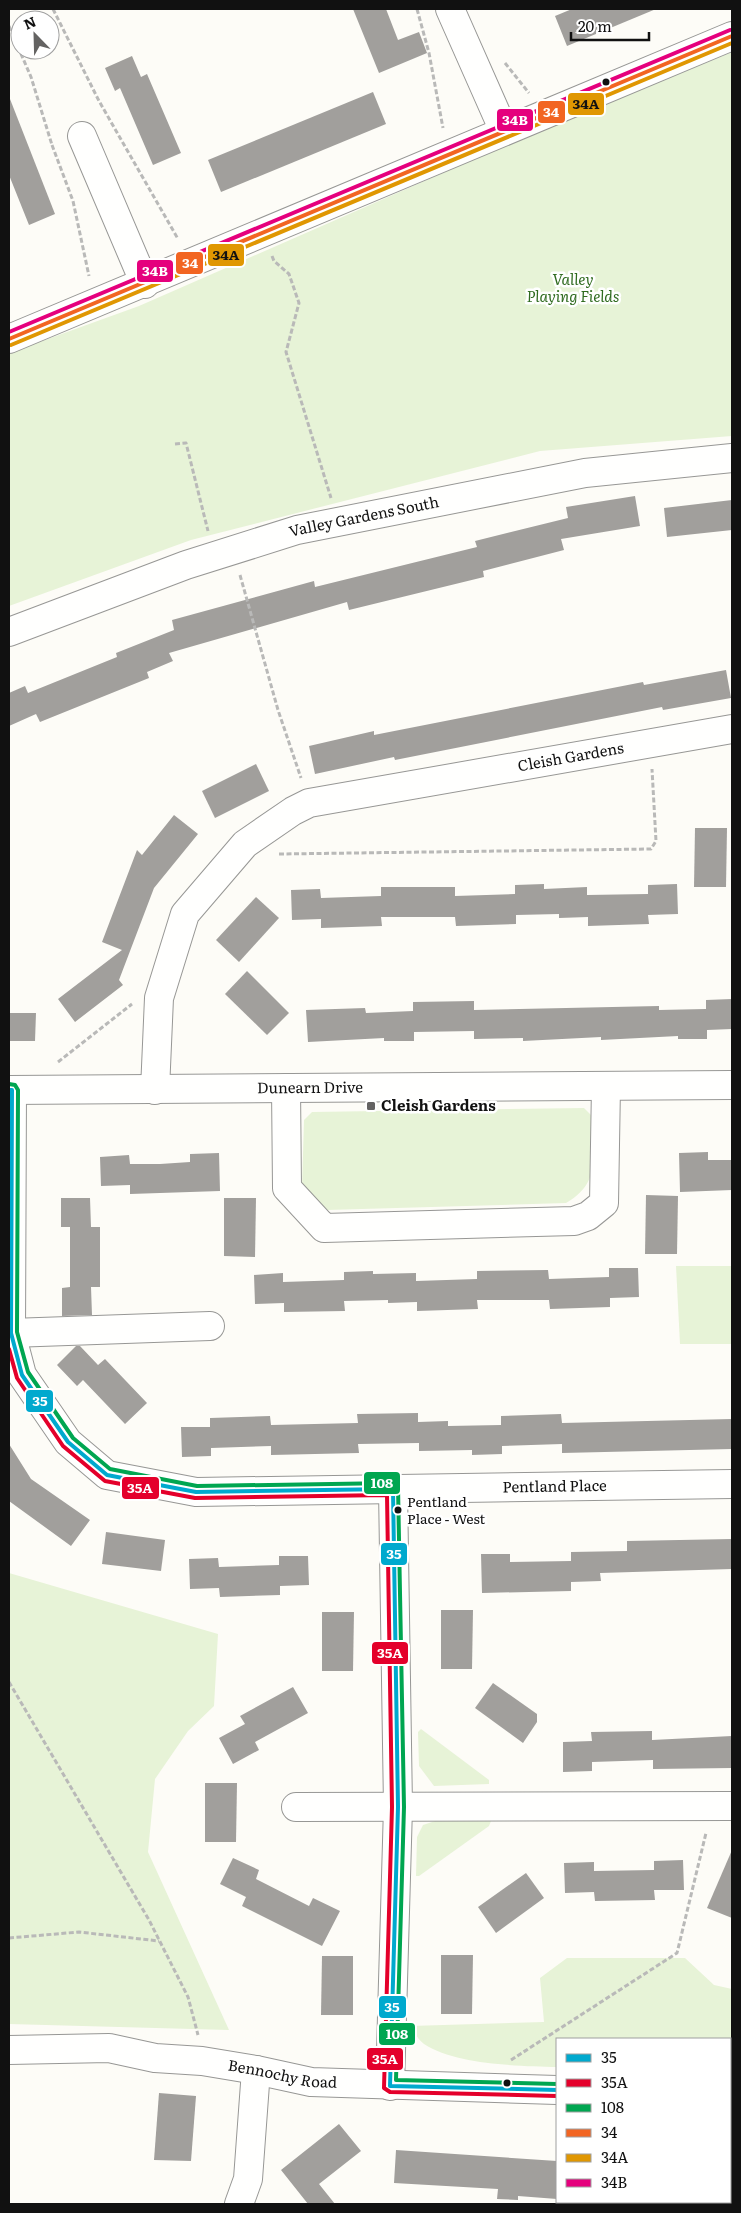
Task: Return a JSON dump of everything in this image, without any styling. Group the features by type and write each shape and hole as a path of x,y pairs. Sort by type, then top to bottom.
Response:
{"street":[{"path":"450,9 504,131"},
{"path":"9,339 86,309 732,36"},
{"path":"82,136 145,284"},
{"name":"Valley Gardens South","path":"9,632 186,565 297,530 585,473 732,458"},
{"name":"Cleish Gardens","path":"155,1090 159,998 185,914 245,844 294,811 309,803 732,729"},
{"name":"Dunearn Drive","path":"14,1091 732,1085"},
{"path":"286,1088 287,1188 324,1228 574,1221 588,1216 604,1203 606,1086"},
{"name":"Pentland Place","path":"14,1091 11,1333 22,1374 31,1388 68,1442 107,1475 196,1492 732,1484"},
{"path":"11,1333 210,1326"},
{"path":"390,2086 398,1807 392,1489"},
{"path":"296,1806 731,1808"},
{"name":"Bennochy Road","path":"9,2050 109,2048 155,2058 202,2061 256,2070 311,2082 556,2090"},
{"path":"239,2204 248,2179 256,2070"}],"path":[{"path":"52,9 99,101 192,264"},
{"path":"417,9 430,53 449,155"},
{"path":"9,26 30,77 73,201 89,272 86,309"},
{"path":"504,62 546,114"},
{"path":"52,145 82,136"},
{"path":"271,253 274,261 289,274 299,303 286,352 339,522"},
{"path":"175,444 186,443 296,764"},
{"path":"236,854 651,849 656,841 650,743"},
{"path":"14,1091 165,978"},
{"path":"9,1682 159,1941 188,1997 199,2042"},
{"path":"502,2066 677,1953 708,1825"},
{"path":"9,1938 79,1932 159,1941"}],"green space":[{"name":"Valley Playing Fields","path":"732,52 732,436 540,451 191,540 9,606 9,353 139,306 502,147"},
{"path":"584,1108 592,1116 593,1166 586,1186 578,1195 566,1203 327,1210 313,1202 302,1188 304,1120 312,1112"},
{"path":"676,1266 732,1266 732,1344 680,1344"},
{"path":"9,1573 218,1634 214,1706 188,1731 155,1779 148,1852 229,2030 9,2024"},
{"path":"421,1729 489,1780 489,1784 434,1786 419,1766 418,1732"},
{"path":"435,1821 491,1821 489,1826 419,1876 416,1876 417,1837 423,1825"},
{"path":"567,1958 685,1958 714,1985 732,1989 732,2073 731,2038 556,2038 556,2067 525,2066 470,2060 437,2051 424,2044 410,2026 544,2022 540,1978"}],"building":[{"path":"353,9 386,9 398,40 419,32 427,53 379,73"},
{"path":"572,9 656,9 567,46 555,16"},
{"path":"132,56 141,77 147,74 181,153 153,165 120,88 115,91 105,68"},
{"path":"373,92 386,124 221,192 208,160"},
{"path":"10,99 55,214 29,225 9,175"},
{"path":"635,496 640,526 561,539 564,550 483,571 484,577 349,610 347,602 169,653 173,661 147,672 149,678 40,722 36,714 9,726 9,693 25,686 28,693 117,657 116,653 174,630 172,620 314,581 315,587 477,547 475,541 568,518 566,507"},
{"path":"732,500 732,530 667,537 664,508"},
{"path":"726,670 731,698 663,710 662,707 395,760 394,757 315,774 309,746 374,731 374,735 643,682 644,685"},
{"path":"256,764 269,791 215,818 202,791"},
{"path":"174,815 198,834 154,888 119,980 123,985 75,1022 58,999 122,950 102,942 137,850 142,855"},
{"path":"695,828 727,828 726,887 694,887"},
{"path":"544,884 544,889 587,887 587,895 648,894 648,885 677,884 678,914 648,915 649,924 588,926 588,917 559,918 559,914 516,915 516,924 456,926 455,917 381,917 382,926 321,928 321,919 292,920 291,890 320,889 321,898 381,896 381,887 455,887 455,896 515,894 515,885"},
{"path":"256,897 279,918 239,962 216,940"},
{"path":"247,971 289,1013 267,1035 225,994"},
{"path":"732,999 732,1029 707,1030 707,1039 678,1039 678,1036 601,1040 601,1037 523,1041 523,1038 474,1039 474,1031 414,1032 414,1041 384,1041 384,1038 308,1042 306,1010 365,1008 366,1013 413,1011 413,1002 474,1001 474,1010 659,1006 659,1010 706,1009 706,1000"},
{"path":"9,1013 36,1013 35,1041 9,1041"},
{"path":"708,1152 708,1160 732,1160 732,1190 680,1192 679,1153"},
{"path":"219,1153 220,1191 130,1194 130,1185 101,1186 100,1157 129,1155 130,1164 160,1164 190,1162 190,1154"},
{"path":"646,1195 678,1196 677,1254 645,1254"},
{"path":"61,1198 90,1198 91,1227 100,1227 100,1287 91,1287 92,1315 62,1316 62,1288 70,1287 70,1227 61,1227"},
{"path":"224,1198 256,1198 255,1257 224,1256"},
{"path":"609,1268 638,1268 639,1297 610,1298 610,1307 550,1309 549,1300 477,1300 478,1309 417,1311 417,1302 388,1303 388,1300 344,1301 345,1311 284,1312 284,1303 255,1304 254,1275 283,1273 283,1282 344,1280 344,1272 373,1271 373,1274 416,1273 416,1281 477,1279 477,1271 548,1270 549,1279 609,1277"},
{"path":"76,1346 80,1346 98,1365 105,1359 147,1403 125,1424 83,1380 77,1386 57,1365"},
{"path":"418,1413 418,1422 448,1421 448,1426 501,1425 501,1416 561,1414 562,1423 732,1419 732,1449 562,1453 562,1444 502,1446 502,1454 472,1455 472,1450 419,1451 419,1443 358,1444 359,1453 271,1455 271,1446 211,1448 211,1456 182,1457 181,1427 210,1427 210,1418 270,1416 271,1425 358,1423 357,1414"},
{"path":"9,1444 31,1479 90,1520 71,1546 9,1501"},
{"path":"106,1532 165,1540 161,1571 102,1564"},
{"path":"732,1539 732,1569 600,1573 601,1581 571,1582 571,1591 482,1593 481,1554 510,1554 510,1562 571,1561 571,1552 627,1551 627,1541"},
{"path":"279,1556 308,1556 309,1585 280,1586 280,1595 220,1597 219,1588 190,1589 189,1559 218,1558 219,1567 279,1565"},
{"path":"441,1610 473,1610 472,1669 441,1669"},
{"path":"322,1612 354,1612 353,1671 322,1671"},
{"path":"493,1683 537,1714 537,1722 523,1743 475,1708"},
{"path":"293,1687 308,1713 255,1742 259,1750 233,1764 219,1738 245,1724 240,1716"},
{"path":"652,1731 652,1740 732,1736 732,1768 653,1769 653,1760 592,1762 592,1771 563,1772 563,1742 592,1741 591,1732"},
{"path":"205,1783 237,1783 236,1842 205,1842"},
{"path":"732,1850 732,1918 707,1908"},
{"path":"233,1858 259,1870 256,1879 309,1906 313,1898 340,1911 322,1946 242,1906 246,1897 220,1884"},
{"path":"683,1860 684,1890 654,1890 655,1900 595,1901 594,1892 565,1893 564,1863 594,1862 594,1871 654,1870 654,1861"},
{"path":"526,1873 544,1898 496,1933 478,1907"},
{"path":"441,1955 473,1955 472,2014 441,2014"},
{"path":"322,1956 353,1956 353,2015 321,2015"},
{"path":"159,2093 196,2096 191,2161 154,2160"},
{"path":"339,2124 361,2151 319,2184 335,2204 308,2204 281,2170"},
{"path":"396,2150 556,2161 556,2199 518,2196 518,2200 497,2199 498,2189 394,2183"}],"transit line":[{"name":"34B","path":"9,332 730,30"},
{"name":"34","path":"9,339 732,36"},
{"name":"34A","path":"11,345 732,43"},
{"name":"108","path":"9,1084 15,1085 18,1090 17,1332 28,1372 73,1438 110,1469 197,1486 393,1483 398,1486 404,1807 396,2080 556,2084"},
{"name":"35","path":"9,1090 12,1090 11,1333 22,1375 68,1442 107,1475 196,1492 393,1489 398,1807 390,2086 556,2090"},
{"name":"35A","path":"9,1349 17,1378 63,1446 105,1481 195,1498 387,1495 392,1807 384,2088 390,2092 556,2096"}],"place":[{"name":"Cleish Gardens","path":"371,1106"},
{"name":"Pentland Place - West","path":"398,1510"}]}
